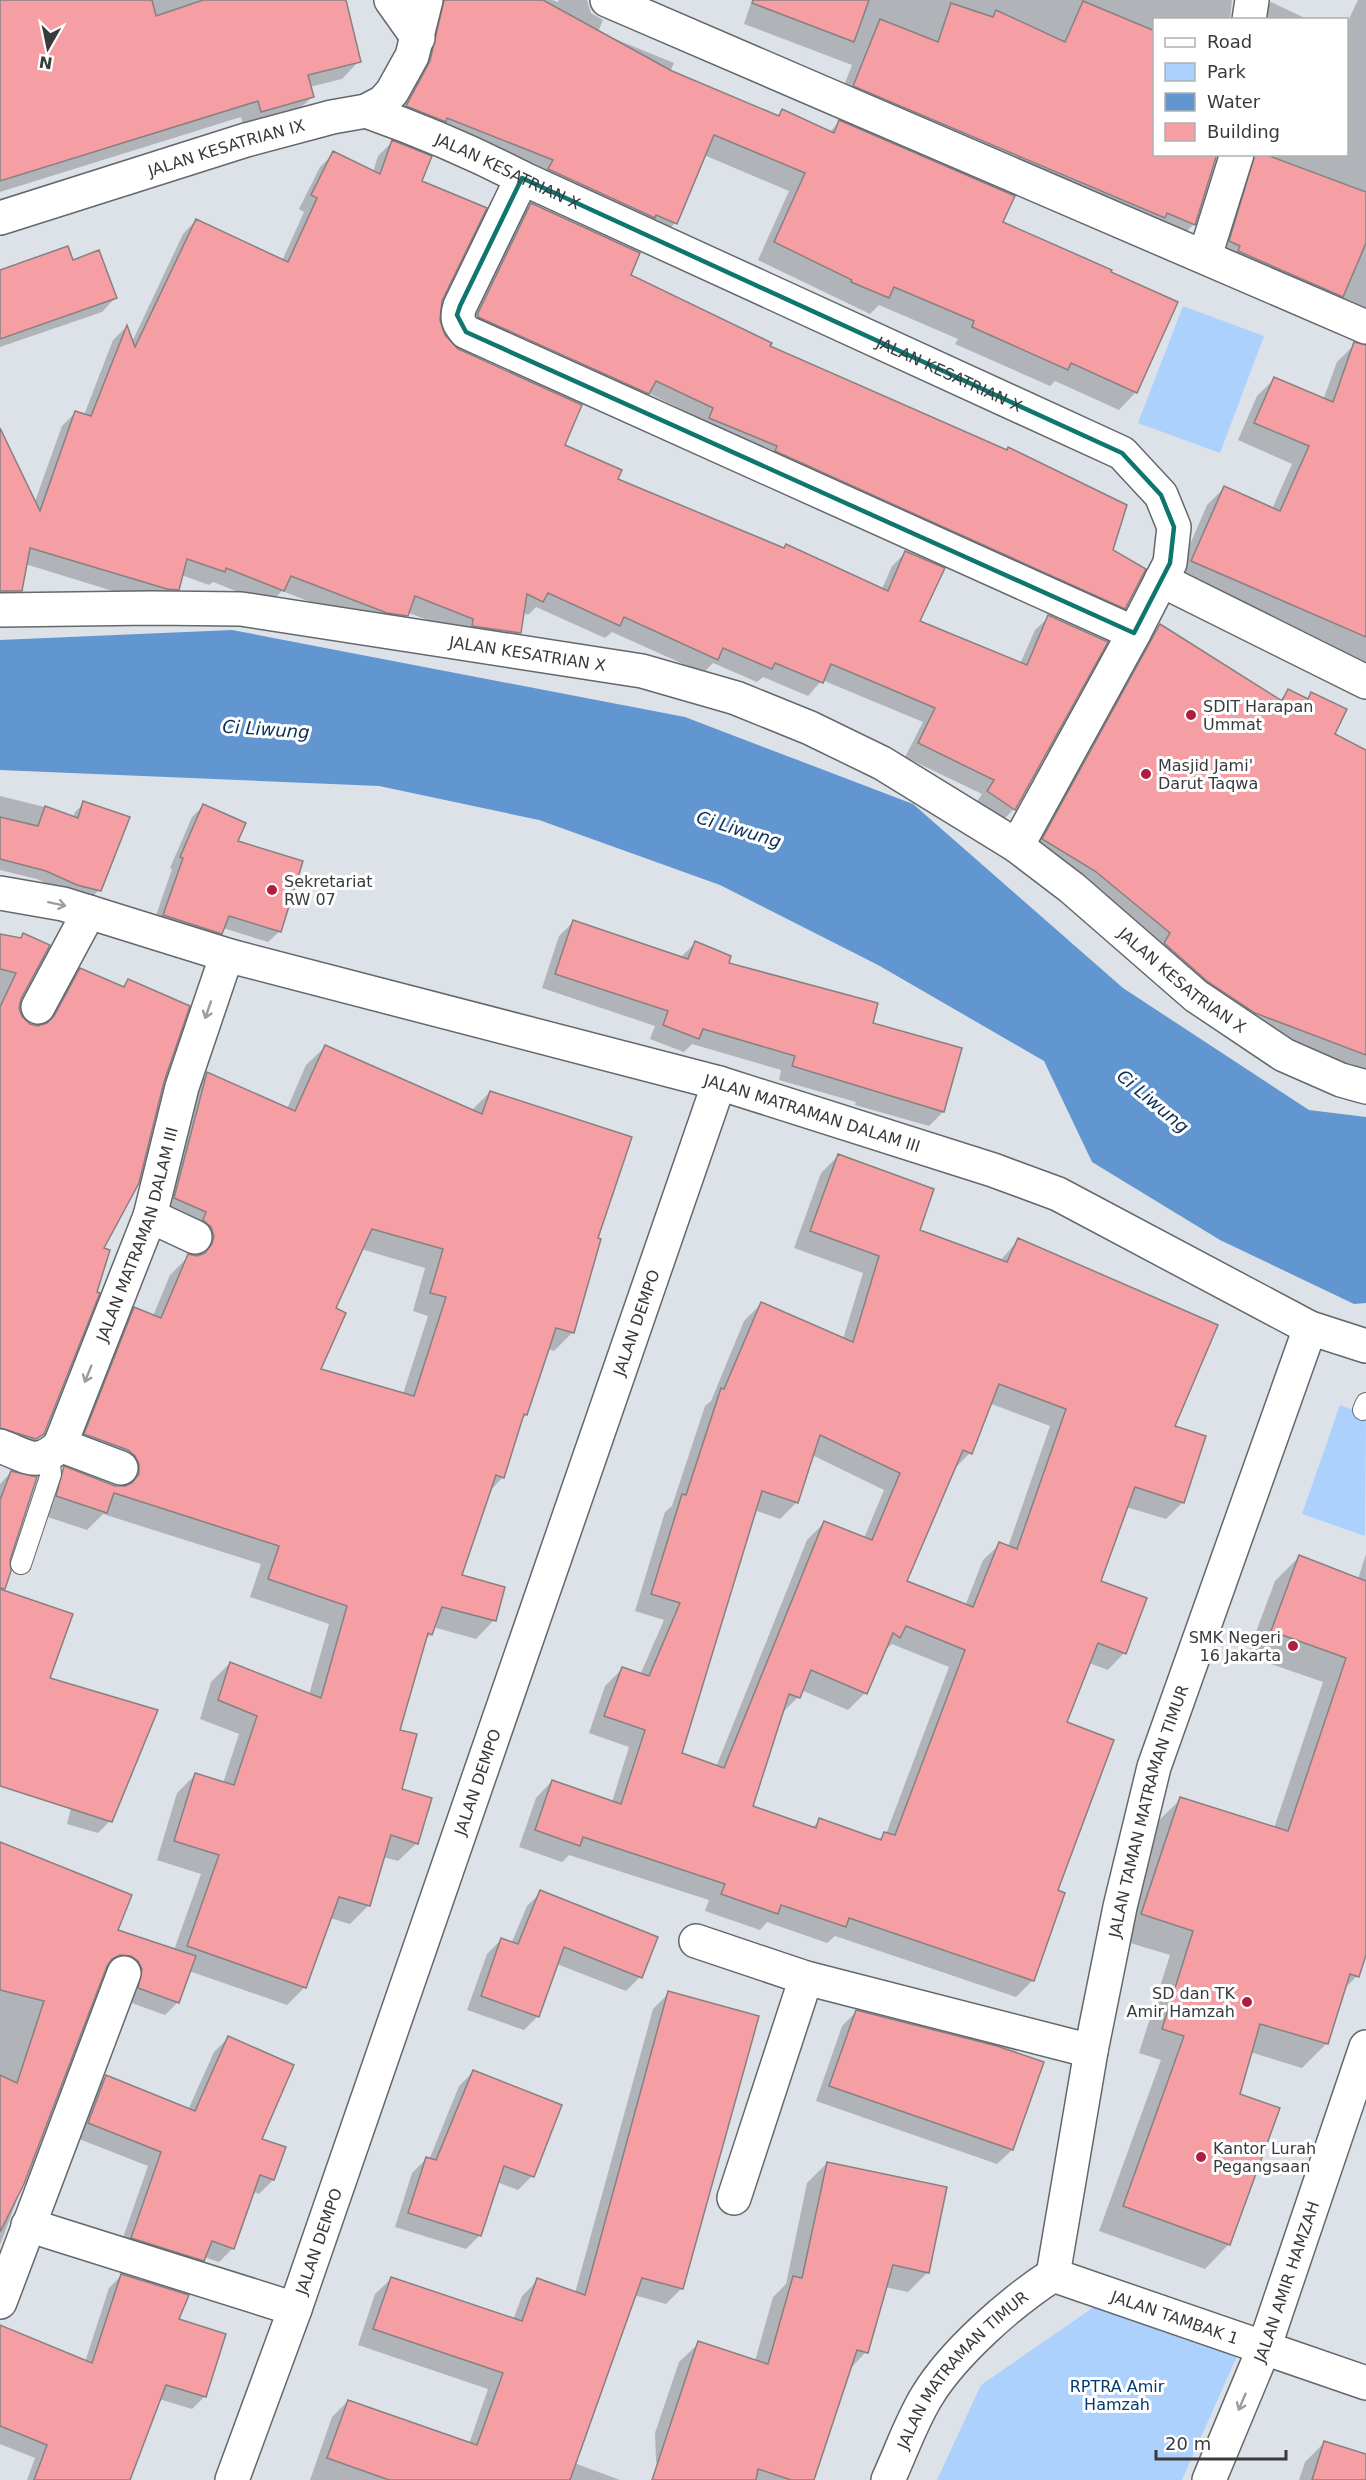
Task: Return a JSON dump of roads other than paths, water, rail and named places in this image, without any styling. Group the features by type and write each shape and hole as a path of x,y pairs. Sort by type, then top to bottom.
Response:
{"street":[{"path":"391,0 418,38"},
{"name":"JALAN KESATRIAN IX","path":"0,218 246,140 332,117 366,111 383,102 392,92 412,56 426,0"},
{"path":"607,0 1366,327"},
{"path":"1249,18 1252,0"},
{"name":"JALAN KESATRIAN X","path":"366,111 421,130 1122,453 1161,495 1174,527 1170,563 1017,846"},
{"path":"1205,256 1236,156"},
{"path":"522,178 460,306 457,315 459,324 466,332 1134,633"},
{"path":"1161,580 1366,682"},
{"name":"JALAN KESATRIAN X","path":"0,610 241,609 642,671 736,698 810,728 882,763 1017,846 1072,888 1196,996 1284,1055 1341,1080 1366,1087"},
{"name":"JALAN MATRAMAN DALAM III","path":"0,893 63,904 230,956 719,1083 993,1170 1058,1194 1310,1328 1366,1346"},
{"path":"38,1007 89,912"},
{"name":"JALAN MATRAMAN DALAM III","path":"55,1450 150,1216 182,1087 222,969 230,956"},
{"name":"JALAN DEMPO","path":"232,2480 295,2309 719,1083"},
{"path":"150,1216 195,1237"},
{"name":"JALAN TAMAN MATRAMAN TIMUR","path":"1053,2275 1091,2051 1120,1907 1154,1767 1310,1328"},
{"path":"0,1446 36,1460 55,1450 121,1468"},
{"path":"696,1941 806,1978 1091,2051"},
{"path":"0,2302 124,1972"},
{"path":"734,2198 806,1978"},
{"name":"JALAN AMIR HAMZAH","path":"1209,2480 1264,2348 1366,2047"},
{"path":"28,2225 295,2309"},
{"name":"JALAN TAMBAK 1","path":"1053,2275 1366,2384"},
{"name":"JALAN MATRAMAN TIMUR","path":"888,2480 926,2398 944,2370 1024,2294 1053,2275"}],"lane":[{"path":"21,1564 51,1474 55,1450"}],"water":[{"name":"Ci Liwung","path":"232,630 685,717 913,804 1123,988 1309,1110 1366,1117 1366,1303 1354,1304 1220,1240 1092,1162 1044,1061 878,965 720,885 539,820 379,786 0,770 0,640"}],"place":[{"name":"SDIT Harapan Ummat","path":"1191,715"},
{"name":"Masjid Jami' Darut Taqwa","path":"1146,774"},
{"name":"Sekretariat RW 07","path":"272,890"},
{"name":"SMK Negeri 16 Jakarta","path":"1293,1646"},
{"name":"SD dan TK Amir Hamzah","path":"1247,2002"},
{"name":"Kantor Lurah Pegangsaan","path":"1201,2157"}],"park label":[{"name":"RPTRA Amir Hamzah","path":"1117,2395"}]}
